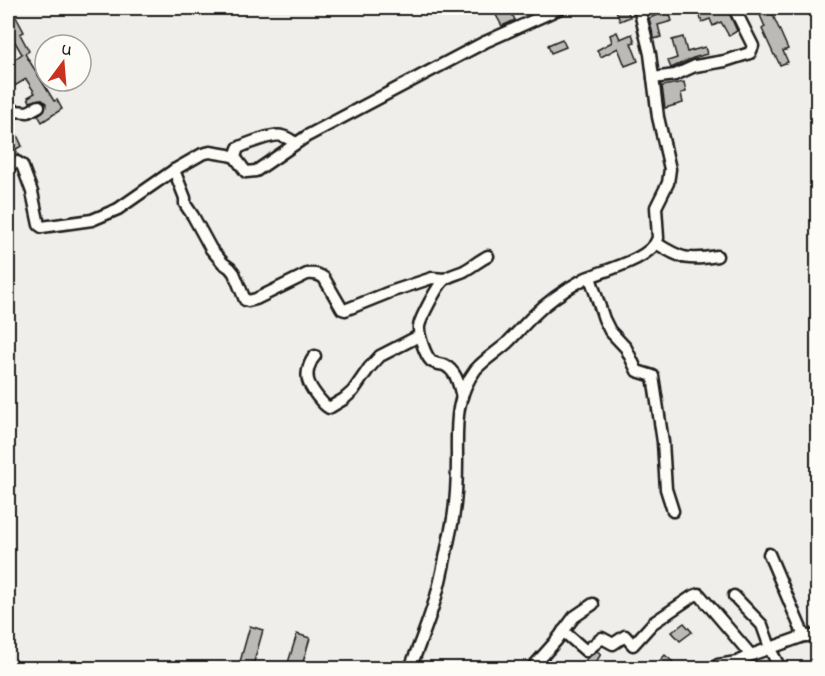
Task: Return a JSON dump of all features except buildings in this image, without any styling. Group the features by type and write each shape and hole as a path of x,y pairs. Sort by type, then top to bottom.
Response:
{"street":[{"path":"8,166 17,162 22,165 32,192 39,225 42,227 92,220 118,209 174,170 202,154 210,152 235,157 245,171 256,171 296,144 485,42 561,8"},
{"path":"410,669 435,600 451,528 457,475 458,408 475,371 552,299 590,277 648,252 657,243 656,207 670,174 658,117 650,54 639,8"},
{"path":"653,78 675,75 695,66 725,61 750,53 753,46 734,8"},
{"path":"8,115 14,111 28,112 39,106"},
{"path":"235,157 238,148 277,135 296,144"},
{"path":"174,170 185,198 184,204 211,249 234,273 245,300 248,301 313,273 324,278 342,309 345,310 432,278 445,279 465,270 488,255"},
{"path":"657,243 683,258 697,259 717,256"},
{"path":"590,277 610,331 626,348 637,371 653,376 663,442 666,489 673,511"},
{"path":"445,279 422,318 419,336 432,361 452,371 462,397"},
{"path":"315,356 310,363 308,379 321,402 329,408 353,391 380,356 419,336"},
{"path":"769,554 804,636"},
{"path":"563,631 586,651 602,638 613,644 625,636 633,645 652,623 699,594 751,655"},
{"path":"734,596 762,625 780,669"},
{"path":"532,669 574,616 593,604"},
{"path":"714,669 718,665 737,662 804,636 818,636"}]}
